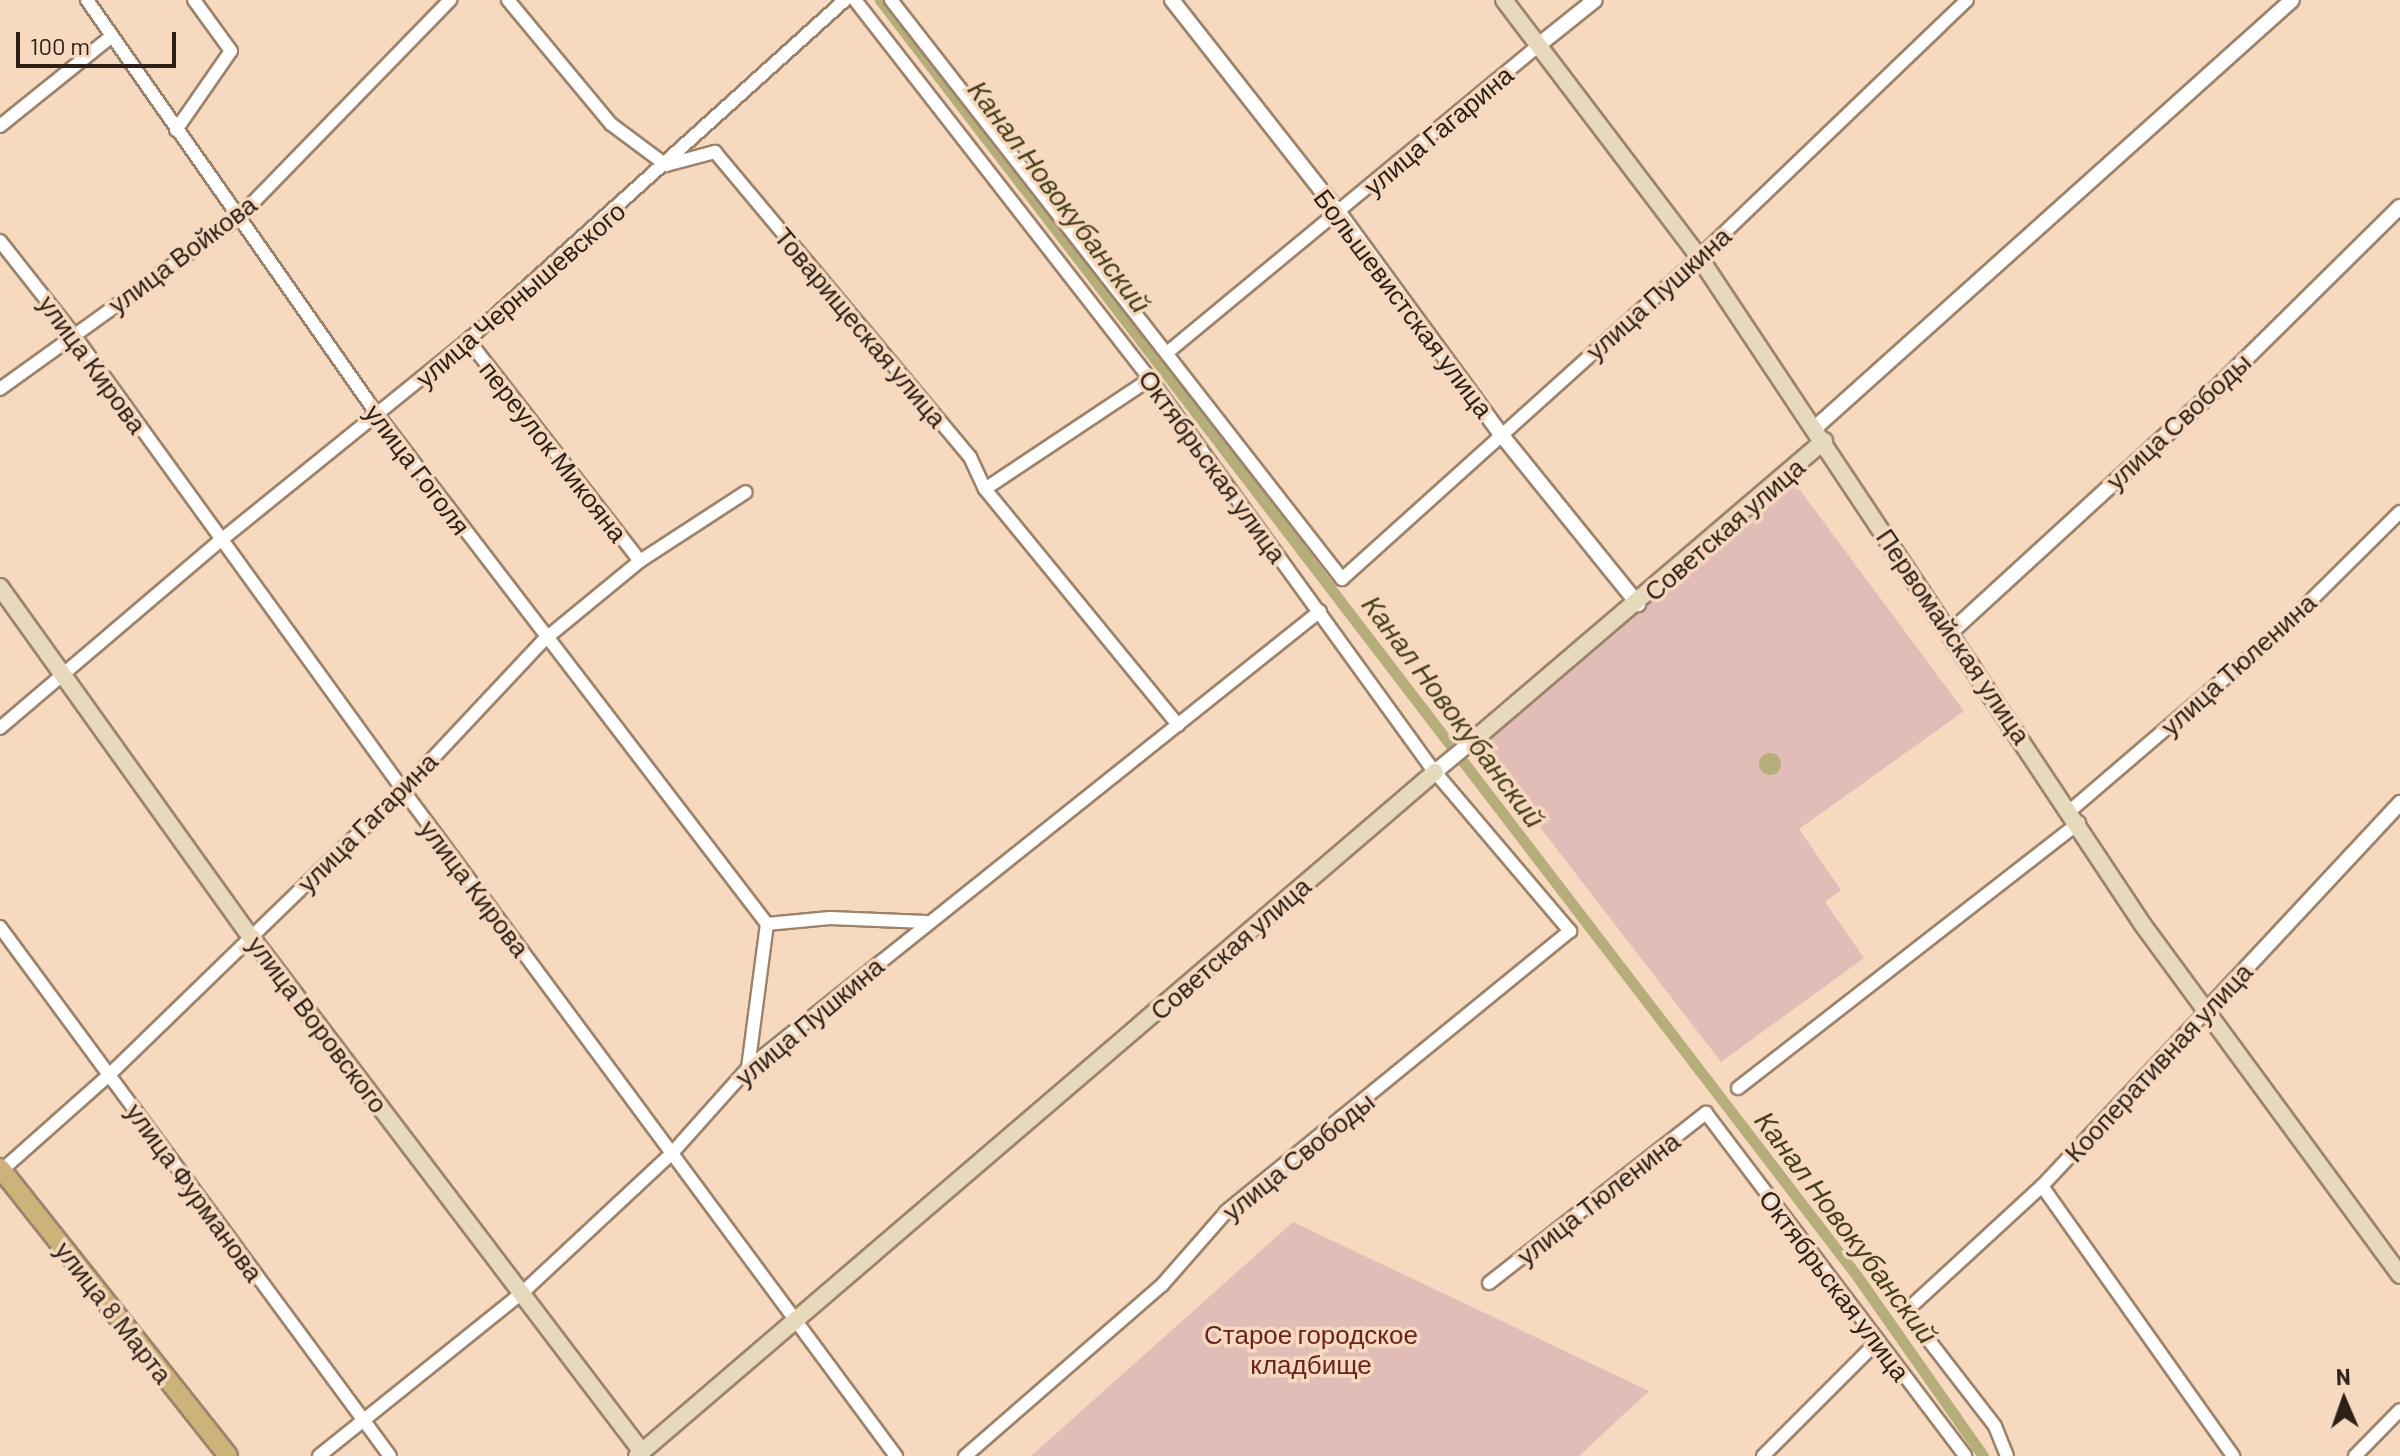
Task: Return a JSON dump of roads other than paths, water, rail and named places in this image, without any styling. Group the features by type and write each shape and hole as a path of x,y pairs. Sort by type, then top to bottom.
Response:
{"main road":[{"name":"Первомайская улица","path":"1504,0 1699,257 1952,631 2143,925 2208,1009 2400,1275"},
{"name":"Советская улица","path":"1475,739 1638,604 1820,434"},
{"name":"улица Воровского","path":"0,587 64,672 251,937 641,1455"},
{"name":"Советская улица","path":"641,1455 795,1317 1435,772"},
{"name":"улица 8 Марта","path":"1,1169 228,1456"}],"street":[{"name":"улица Гоголя","path":"87,0 379,417 545,639 767,924"},
{"path":"176,130 231,51 194,0"},
{"name":"улица Войкова","path":"0,389 239,217 450,0"},
{"path":"508,0 611,124 666,165"},
{"name":"улица Чернышевского","path":"0,728 220,541 379,417 666,165 845,0"},
{"name":"Октябрьская улица","path":"855,0 1150,379 1435,772 1570,931"},
{"name":"Октябрьская улица","path":"891,0 1342,579"},
{"name":"Большевистская улица","path":"1172,0 1339,213 1500,433 1638,604"},
{"name":"улица Гагарина","path":"1168,352 1595,0"},
{"name":"улица Пушкина","path":"1342,579 1500,433 1699,257 1967,0"},
{"name":"Советская улица","path":"1820,434 2292,0"},
{"path":"0,126 112,36"},
{"name":"Товарищеская улица","path":"666,165 715,152 970,457 985,489 1178,725"},
{"name":"улица Свободы","path":"1952,631 2206,398 2400,207"},
{"name":"улица Кирова","path":"0,241 74,335 220,541 896,1456"},
{"name":"переулок Микояна","path":"468,340 640,561"},
{"path":"985,489 1150,379"},
{"name":"улица Гагарина","path":"1,1169 110,1074 403,790 545,639 640,561 746,492"},
{"name":"улица Тюленина","path":"1738,1088 2075,817 2280,631 2400,512"},
{"name":"улица Пушкина","path":"319,1456 522,1293 673,1152 748,1068 926,922 1320,611"},
{"name":"Советская улица","path":"1435,772 1475,739"},
{"name":"Кооперативная улица","path":"1906,1311 2042,1186 2400,803"},
{"path":"748,1068 767,924 830,918 926,922"},
{"name":"улица Фурманова","path":"0,927 390,1456"},
{"name":"улица Свободы","path":"965,1456 1162,1285 1226,1212 1570,931"},
{"name":"Октябрьская улица","path":"1706,1113 1965,1456"},
{"name":"улица Тюленина","path":"1489,1283 1706,1113"},
{"path":"2042,1186 2233,1456"},
{"name":"Октябрьская улица","path":"1906,1311 1995,1426 2007,1456"},
{"path":"1763,1456 1878,1341"},
{"path":"2355,1456 2400,1410"}],"waterway":[{"name":"Канал Новокубанский","path":"880,0 1857,1276 1983,1456"}],"park label":[{"name":"Старое городское кладбище","path":"1311,1349"}]}
